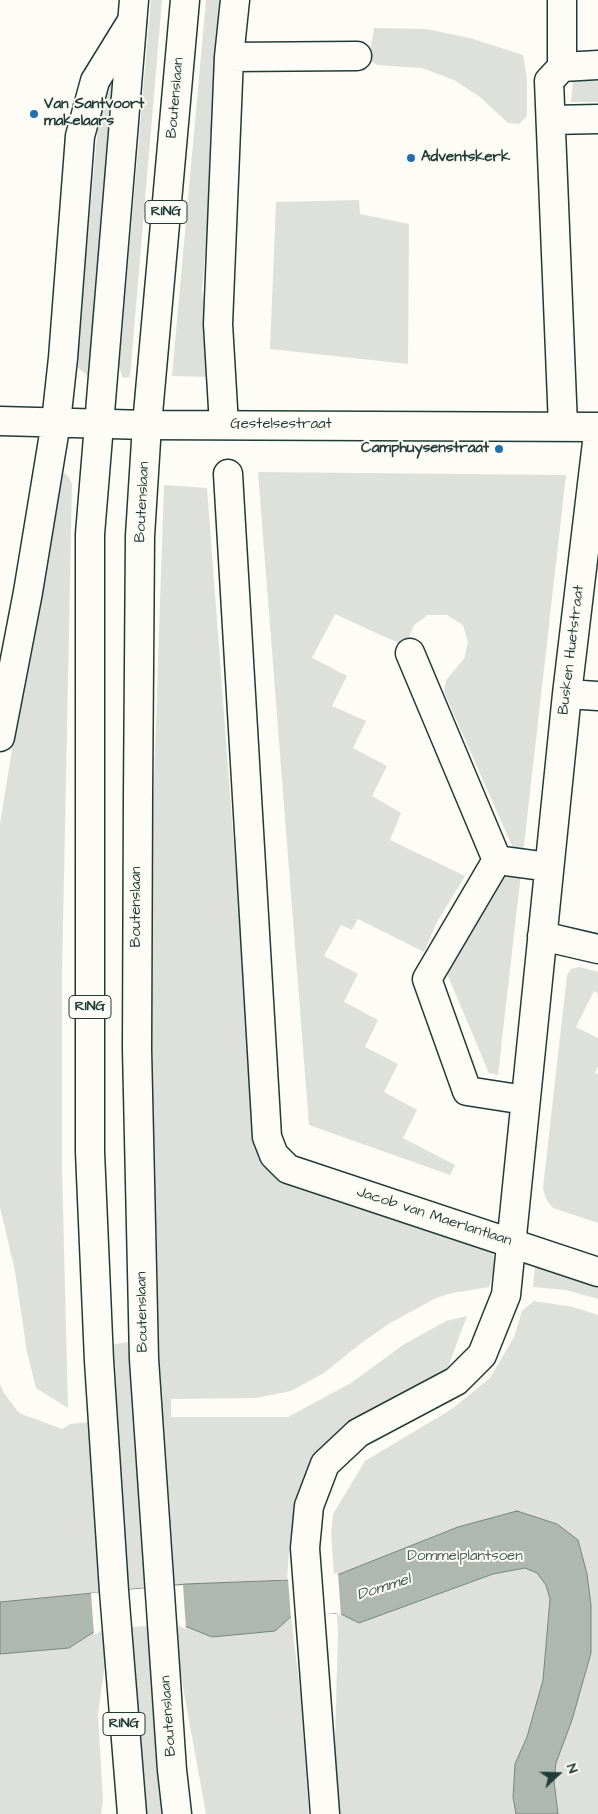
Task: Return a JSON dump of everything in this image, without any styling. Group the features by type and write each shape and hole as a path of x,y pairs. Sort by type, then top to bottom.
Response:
{"street":[{"name":"Boutenslaan","path":"177,1814 159,1587 144,1359 137,1049 140,536 147,425 185,0"},
{"path":"224,424 218,324 229,57 235,0"},
{"path":"562,0 551,120 563,426"},
{"path":"0,737 28,592 56,422 63,358 80,136 95,81 133,11"},
{"name":"RING","path":"129,1811 99,1361 90,1152 90,534 133,11"},
{"path":"229,57 357,56"},
{"path":"556,74 598,65"},
{"path":"551,120 598,119"},
{"name":"Gestelsestraat","path":"0,421 147,425 598,427"},
{"name":"Busken Huetstraat","path":"511,1242 524,1100 567,694 598,434"},
{"name":"Jacob van Maerlantlaan","path":"228,474 267,1137 274,1155 288,1169 598,1272"},
{"path":"410,653 497,860"},
{"path":"567,694 598,696"},
{"path":"497,860 549,867"},
{"path":"497,860 427,979 467,1091 524,1100"},
{"path":"542,936 598,949"},
{"path":"325,1814 305,1548 309,1506 325,1464 358,1433 456,1381 482,1355 506,1295 511,1242"}],"green space":[{"path":"151,0 162,0 130,377 123,378 119,367"},
{"path":"206,0 226,0 202,290 211,377 172,376"},
{"path":"374,28 426,29 470,38 523,55 527,79 527,116 519,124 508,123 480,97 454,80 422,68 377,65 369,59"},
{"path":"598,79 598,102 571,102 573,81"},
{"path":"107,84 114,87 88,376 76,366 98,125"},
{"path":"359,200 360,214 409,224 408,364 270,349 276,202"},
{"path":"258,472 566,475 523,854 513,848 444,692 446,680 464,659 468,642 463,625 447,615 428,615 414,625 405,646 335,614 312,658 347,676 332,706 366,721 353,748 387,766 372,796 401,813 390,840 465,876 437,922 424,952 358,919 352,930 341,925 324,956 358,974 344,1002 378,1020 365,1047 398,1064 384,1092 417,1110 403,1138 455,1165 450,1175 309,1125"},
{"path":"64,473 72,484 62,973 62,1169 68,1408 36,1388 27,1352 15,1271 0,1207 0,824 45,544 58,478"},
{"path":"164,485 207,488 256,1141 491,1248 496,1264 489,1287 452,1293 436,1298 390,1323 324,1373 291,1391 256,1398 171,1399 171,1417 288,1417 351,1383 403,1345 446,1321 467,1316 447,1370 409,1390 331,1442 306,1474 290,1538 287,1579 183,1585 186,1626 274,1631 291,1617 301,1699 309,1814 206,1814 179,1665 160,1417 155,1270 150,900"},
{"path":"510,872 521,873 498,1075 489,1073 445,969 457,956 500,877"},
{"path":"580,967 598,972 598,993 594,991 576,1027 598,1038 598,1066 595,1073 598,1074 598,1223 553,1208 546,1199 543,1188 567,975 571,969"},
{"path":"535,1265 598,1285 598,1299 566,1290 533,1287"},
{"name":"Dommelplantsoen","path":"534,1301 573,1307 598,1315 598,1814 333,1814 338,1632 331,1532 333,1514 365,1461 452,1409 490,1378 514,1337 522,1311"},
{"path":"129,1342 131,1344 167,1814 146,1814 130,1643 112,1347 115,1344"},
{"path":"0,1384 4,1393 19,1413 62,1429 70,1424 90,1422 105,1646 105,1663 98,1714 103,1801 101,1814 0,1814 0,1654 69,1648 90,1593 0,1602"}],"water":[{"name":"Dommel","path":"517,1511 557,1524 578,1540 587,1574 591,1605 591,1653 572,1720 556,1763 554,1781 558,1814 516,1814 513,1797 515,1764 527,1737 543,1680 550,1599 546,1585 537,1573 525,1568 493,1574 359,1623 339,1613 294,1614 275,1631 212,1637 175,1622 103,1626 69,1648 0,1654 0,1602 186,1584 289,1580 337,1575 458,1527"}],"pier":[{"path":"338,1573 341,1616 336,1613 291,1619 288,1579"},
{"path":"183,1585 186,1629 174,1624 104,1629 94,1635 91,1593"}],"place":[{"name":"Van Santvoort makelaars","path":"34,114"},
{"name":"Adventskerk","path":"411,158"},
{"name":"Camphuysenstraat","path":"499,449"}]}
